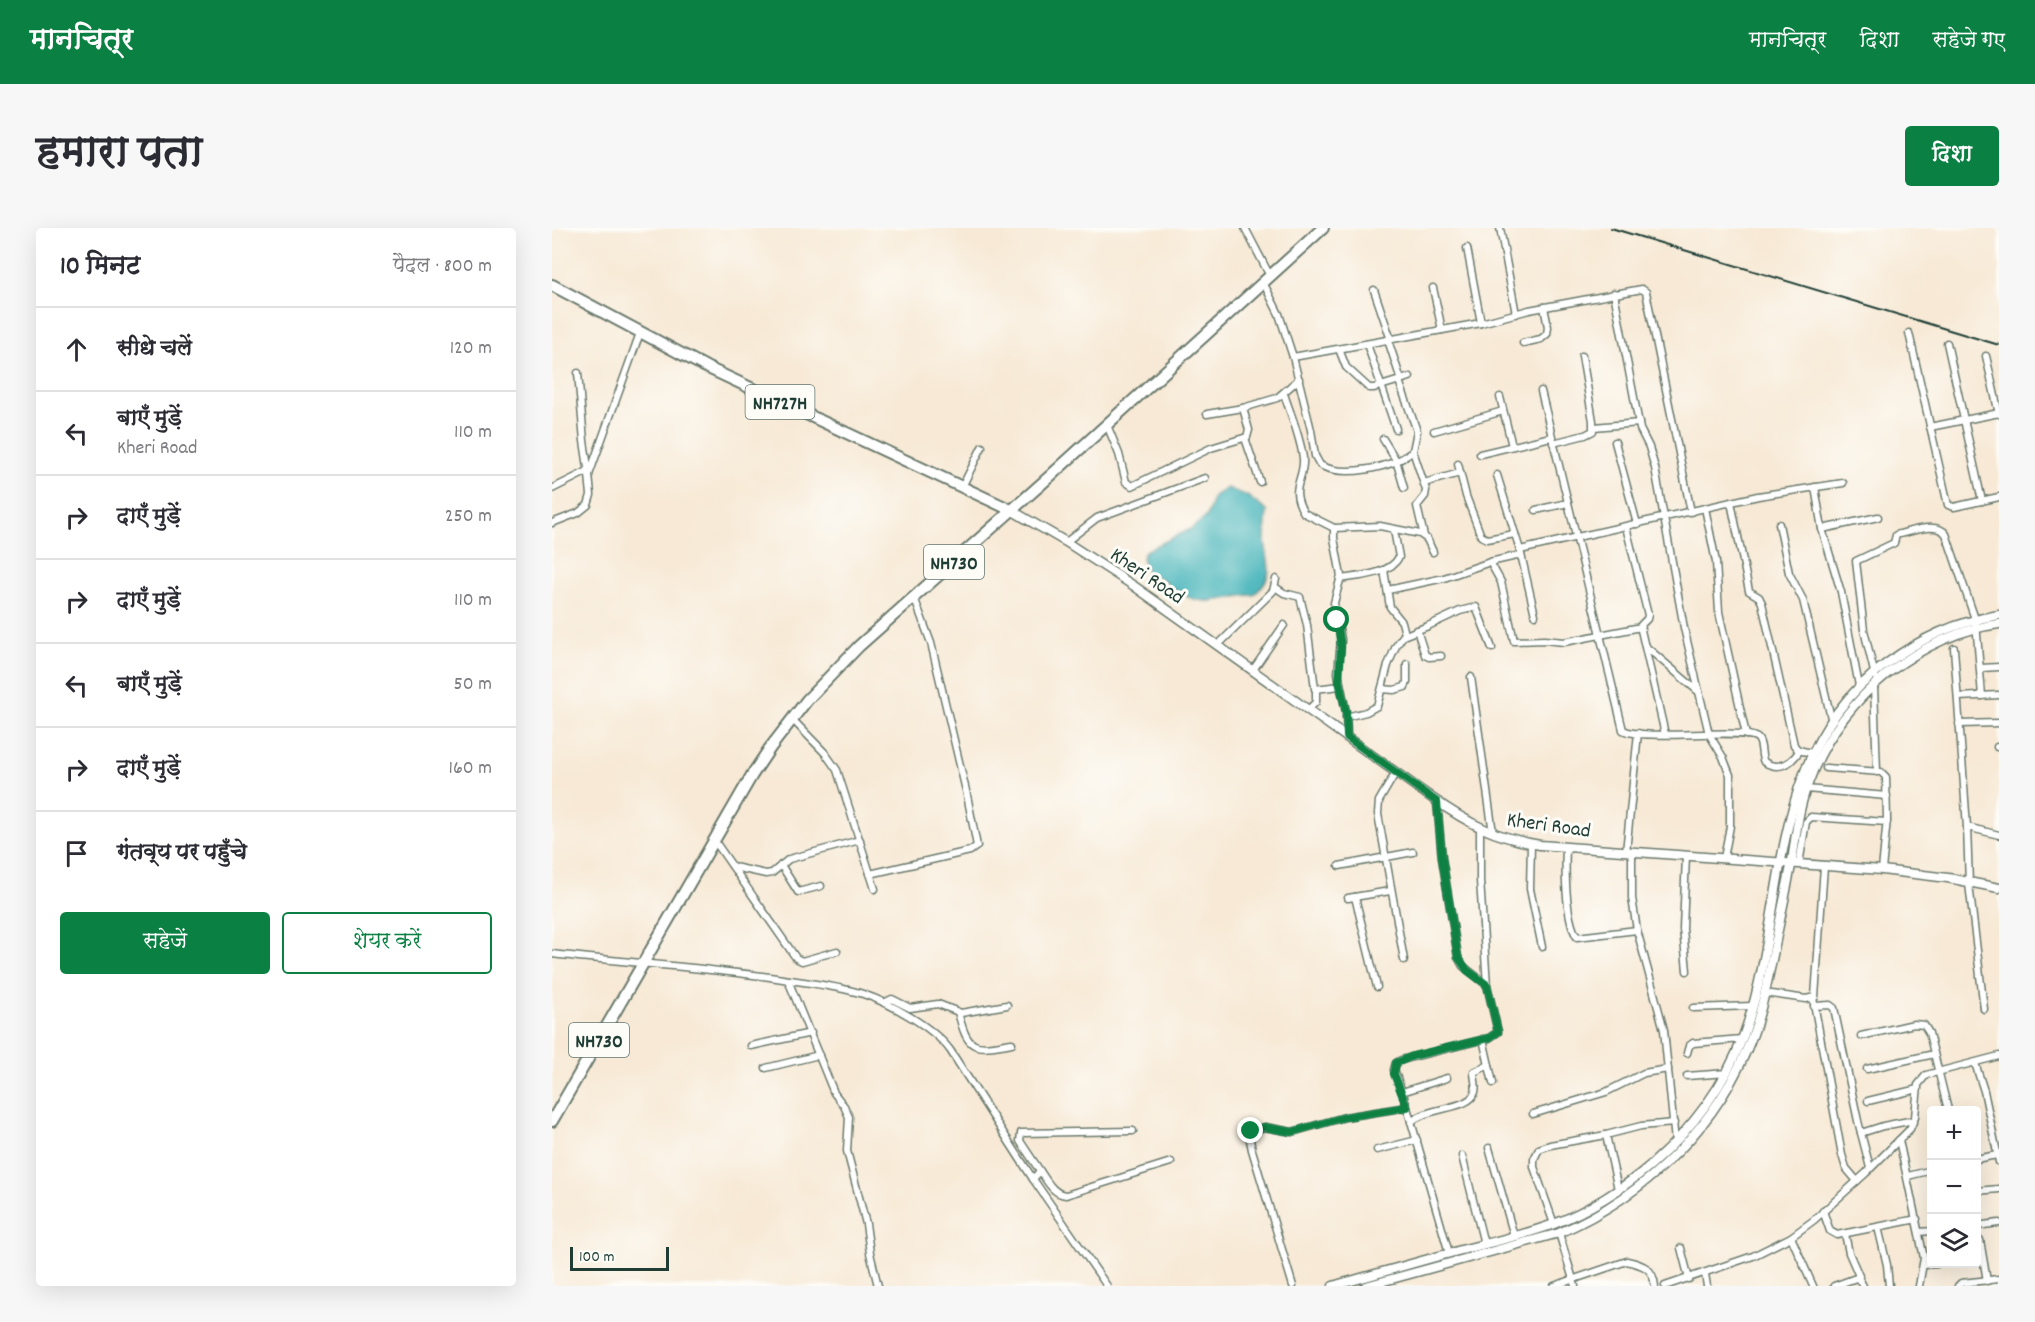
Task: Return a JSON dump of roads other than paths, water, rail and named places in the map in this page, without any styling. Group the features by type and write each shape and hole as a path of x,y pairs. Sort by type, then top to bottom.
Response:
{"highway":[{"name":"NH730","path":"552,1121 752,775 807,700 859,646 1323,228"},
{"name":"NH727H","path":"552,285 728,377 1011,510"}],"street":[{"path":"1245,228 1266,279 1293,357 1315,456 1320,465 1334,470 1366,470 1396,460 1413,451"},
{"path":"1500,228 1516,314"},
{"path":"1467,248 1481,323"},
{"path":"1432,288 1442,330"},
{"path":"1293,357 1481,323 1544,307 1642,289 1646,292 1691,512"},
{"path":"1374,290 1417,431 1413,451 1426,494 1417,506 1424,536 1433,552"},
{"path":"1614,293 1639,423 1651,454 1684,628 1699,693 1709,734 1730,775 1730,826 1724,858"},
{"path":"1522,343 1541,339 1547,334 1544,307"},
{"path":"552,489 589,473 640,333"},
{"path":"1909,333 1947,505 1954,507 1999,497"},
{"path":"1947,343 1982,501"},
{"path":"1367,344 1383,385 1396,429"},
{"path":"1339,349 1344,365 1372,388 1410,377"},
{"path":"1480,454 1512,446 1590,433 1594,427 1582,356"},
{"path":"1930,427 1999,413 1986,356"},
{"path":"552,523 578,513 588,505 591,495 578,374"},
{"path":"1207,414 1272,400 1284,394 1299,379"},
{"path":"1541,392 1621,727 1626,732 1638,733 1746,735 1758,738 1761,758 1768,765 1785,765 1795,759 1800,750"},
{"path":"1284,394 1302,455 1303,470 1297,487 1300,507 1307,515 1334,528 1374,526 1424,536"},
{"path":"1500,397 1512,446"},
{"path":"1106,424 1129,486 1211,448 1245,438 1249,435 1249,430 1243,408"},
{"path":"1434,431 1503,411"},
{"path":"1594,427 1639,423"},
{"path":"1245,438 1260,482"},
{"path":"1383,439 1396,460 1404,488"},
{"path":"1615,442 1637,524"},
{"path":"962,487 982,447"},
{"path":"1458,464 1466,496 1481,536 1486,539 1515,534"},
{"path":"1424,483 1460,473"},
{"path":"1497,475 1521,553 1535,615"},
{"path":"1066,542 1097,518 1205,478"},
{"path":"1388,590 1444,578 1521,553 1705,508 1843,483"},
{"path":"1815,488 1822,529 1841,592 1859,686"},
{"path":"1731,502 1749,591 1759,597 1762,603 1794,745 1800,750 1812,753"},
{"path":"1536,510 1568,503"},
{"path":"1705,508 1716,562 1719,612 1746,735"},
{"name":"Kheri Road","path":"1011,510 1134,586 1437,802 1493,834 1531,843 1566,847 1882,870 1948,878 1969,884 1999,888"},
{"path":"1822,529 1878,517"},
{"path":"1779,524 1789,573 1803,600 1831,718"},
{"path":"1490,562 1501,582 1514,641 1564,642 1641,627 1648,615 1626,527"},
{"path":"1334,528 1340,579 1334,598 1341,639 1338,673 1347,737"},
{"path":"1877,772 1875,679 1864,630 1856,561 1894,543 1896,535 1937,528 1944,531 1976,624 1982,696"},
{"path":"1340,579 1384,570 1399,559 1394,530"},
{"path":"1384,570 1391,610 1402,622 1405,634"},
{"path":"1218,645 1275,587 1276,579"},
{"path":"1275,587 1284,593 1300,597 1307,625 1316,690 1316,702 1309,710"},
{"path":"870,874 970,851 977,846 931,643 914,597"},
{"path":"1346,717 1373,710 1379,702 1396,646 1405,634 1460,611 1476,607 1492,648"},
{"path":"1366,1286 1559,1233 1602,1211 1636,1189 1670,1160 1700,1128 1719,1102 1734,1078 1754,1033 1765,993 1789,863 1798,789 1812,753 1831,718 1859,686 1875,679 1923,649 1999,615"},
{"path":"1976,624 1999,624"},
{"path":"1253,670 1284,625"},
{"path":"1641,627 1665,734"},
{"path":"1417,630 1425,655 1440,656"},
{"path":"1644,645 1699,693"},
{"path":"1954,648 1969,884 1984,1009"},
{"path":"1382,689 1394,690 1405,687 1407,664"},
{"path":"1981,668 1999,667"},
{"path":"1471,677 1493,834"},
{"path":"1333,1286 1554,1224 1618,1189 1675,1142 1712,1097 1727,1073 1742,1039 1754,1006 1806,789 1830,737 1875,679"},
{"path":"1316,690 1340,686"},
{"path":"1958,697 1999,694"},
{"path":"791,719 825,753 837,770 875,889"},
{"path":"1959,724 1999,723"},
{"path":"1638,733 1629,852 1632,890 1638,930 1660,1013 1675,1142"},
{"path":"1827,768 1877,772 1886,777 1887,822 1882,870"},
{"path":"1396,772 1383,792 1378,807 1390,891 1404,960"},
{"path":"1806,789 1887,796"},
{"path":"1437,802 1442,858 1458,957 1467,970 1487,985"},
{"path":"1789,863 1806,822 1811,817 1887,822"},
{"path":"1967,827 1999,835"},
{"path":"1449,1253 1412,1122 1394,1074 1396,1063 1413,1056 1483,1039 1498,1032 1487,985 1480,880 1480,828"},
{"path":"714,840 735,867 796,958 802,961 837,951"},
{"path":"735,867 766,874 772,873 789,858 860,840"},
{"path":"1531,843 1530,889 1542,947"},
{"path":"1566,847 1567,892 1577,937 1638,930"},
{"path":"1339,866 1413,852"},
{"path":"1686,856 1683,929 1687,971"},
{"path":"781,865 798,892 821,886"},
{"path":"1824,866 1816,994 1813,998 1842,1155 1846,1168 1857,1181"},
{"path":"1377,987 1351,897 1390,891"},
{"path":"552,954 646,958 853,991 885,1002 946,1044 1036,1175 1107,1286"},
{"path":"788,980 834,1093 849,1117 847,1151 866,1224 878,1286"},
{"path":"1765,993 1813,998"},
{"path":"885,1002 892,999 913,1008 938,1004 958,1012 1007,1005"},
{"path":"1814,1006 1830,1005 1834,1008 1870,1168"},
{"path":"1693,1008 1754,1006"},
{"path":"958,1012 966,1038 972,1045 987,1047 1012,1043"},
{"path":"1861,1036 1920,1024 1928,1029 1947,1106"},
{"path":"751,1046 811,1033"},
{"path":"1483,1039 1493,1083"},
{"path":"1687,1053 1689,1046 1693,1043 1742,1039"},
{"path":"1867,1069 1934,1054"},
{"path":"766,1068 819,1055"},
{"path":"1665,1286 1753,1256 1791,1237 1857,1181 1910,1129 1914,1120 1918,1089 1921,1080 1926,1075 1999,1056"},
{"path":"1975,1063 1984,1091 1998,1159 1981,1159"},
{"path":"1412,1122 1421,1115 1467,1102 1473,1097 1475,1090 1474,1072 1489,1065"},
{"path":"1533,1114 1605,1092 1644,1073 1668,1069"},
{"path":"1687,1076 1727,1073"},
{"path":"1402,1092 1447,1078"},
{"path":"1868,1101 1918,1089"},
{"path":"1293,1286 1252,1150 1251,1131 1264,1127 1292,1132 1345,1117 1407,1107"},
{"path":"1861,1133 1914,1120"},
{"path":"1554,1224 1534,1167 1536,1153 1539,1149 1641,1126 1674,1123"},
{"path":"1133,1131 1038,1131 1021,1133 1020,1141 1036,1175 1054,1191 1066,1195 1171,1162"},
{"path":"1606,1135 1618,1189"},
{"path":"1377,1150 1417,1140"},
{"path":"1899,1140 1917,1219 1924,1265 1920,1286"},
{"path":"1489,1148 1514,1236"},
{"path":"1462,1156 1484,1244"},
{"path":"1908,1176 1927,1171"},
{"path":"1981,1191 1999,1189"},
{"path":"1823,1211 1833,1234 1845,1234 1917,1219"},
{"path":"1981,1225 1999,1223"},
{"path":"1878,1227 1887,1265 1889,1286"},
{"path":"1919,1232 1927,1231"},
{"path":"1559,1233 1574,1283"},
{"path":"1845,1234 1849,1253 1859,1276"},
{"path":"1791,1237 1812,1286"},
{"path":"1681,1248 1689,1279"},
{"path":"1554,1286 1574,1283 1627,1261 1650,1270 1655,1286"},
{"path":"1981,1261 1987,1281"},
{"path":"1705,1274 1707,1286"},
{"path":"1834,1286 1856,1278 1863,1286"},
{"path":"1958,1286 1961,1283 1999,1279"}],"water":[{"path":"1227,488 1247,496 1267,511 1265,541 1269,565 1268,576 1254,595 1204,601 1195,600 1176,589 1166,594 1167,582 1148,574 1142,558 1145,551 1191,529 1207,516 1214,496"}],"railway":[{"path":"1611,228 1999,345"}]}
